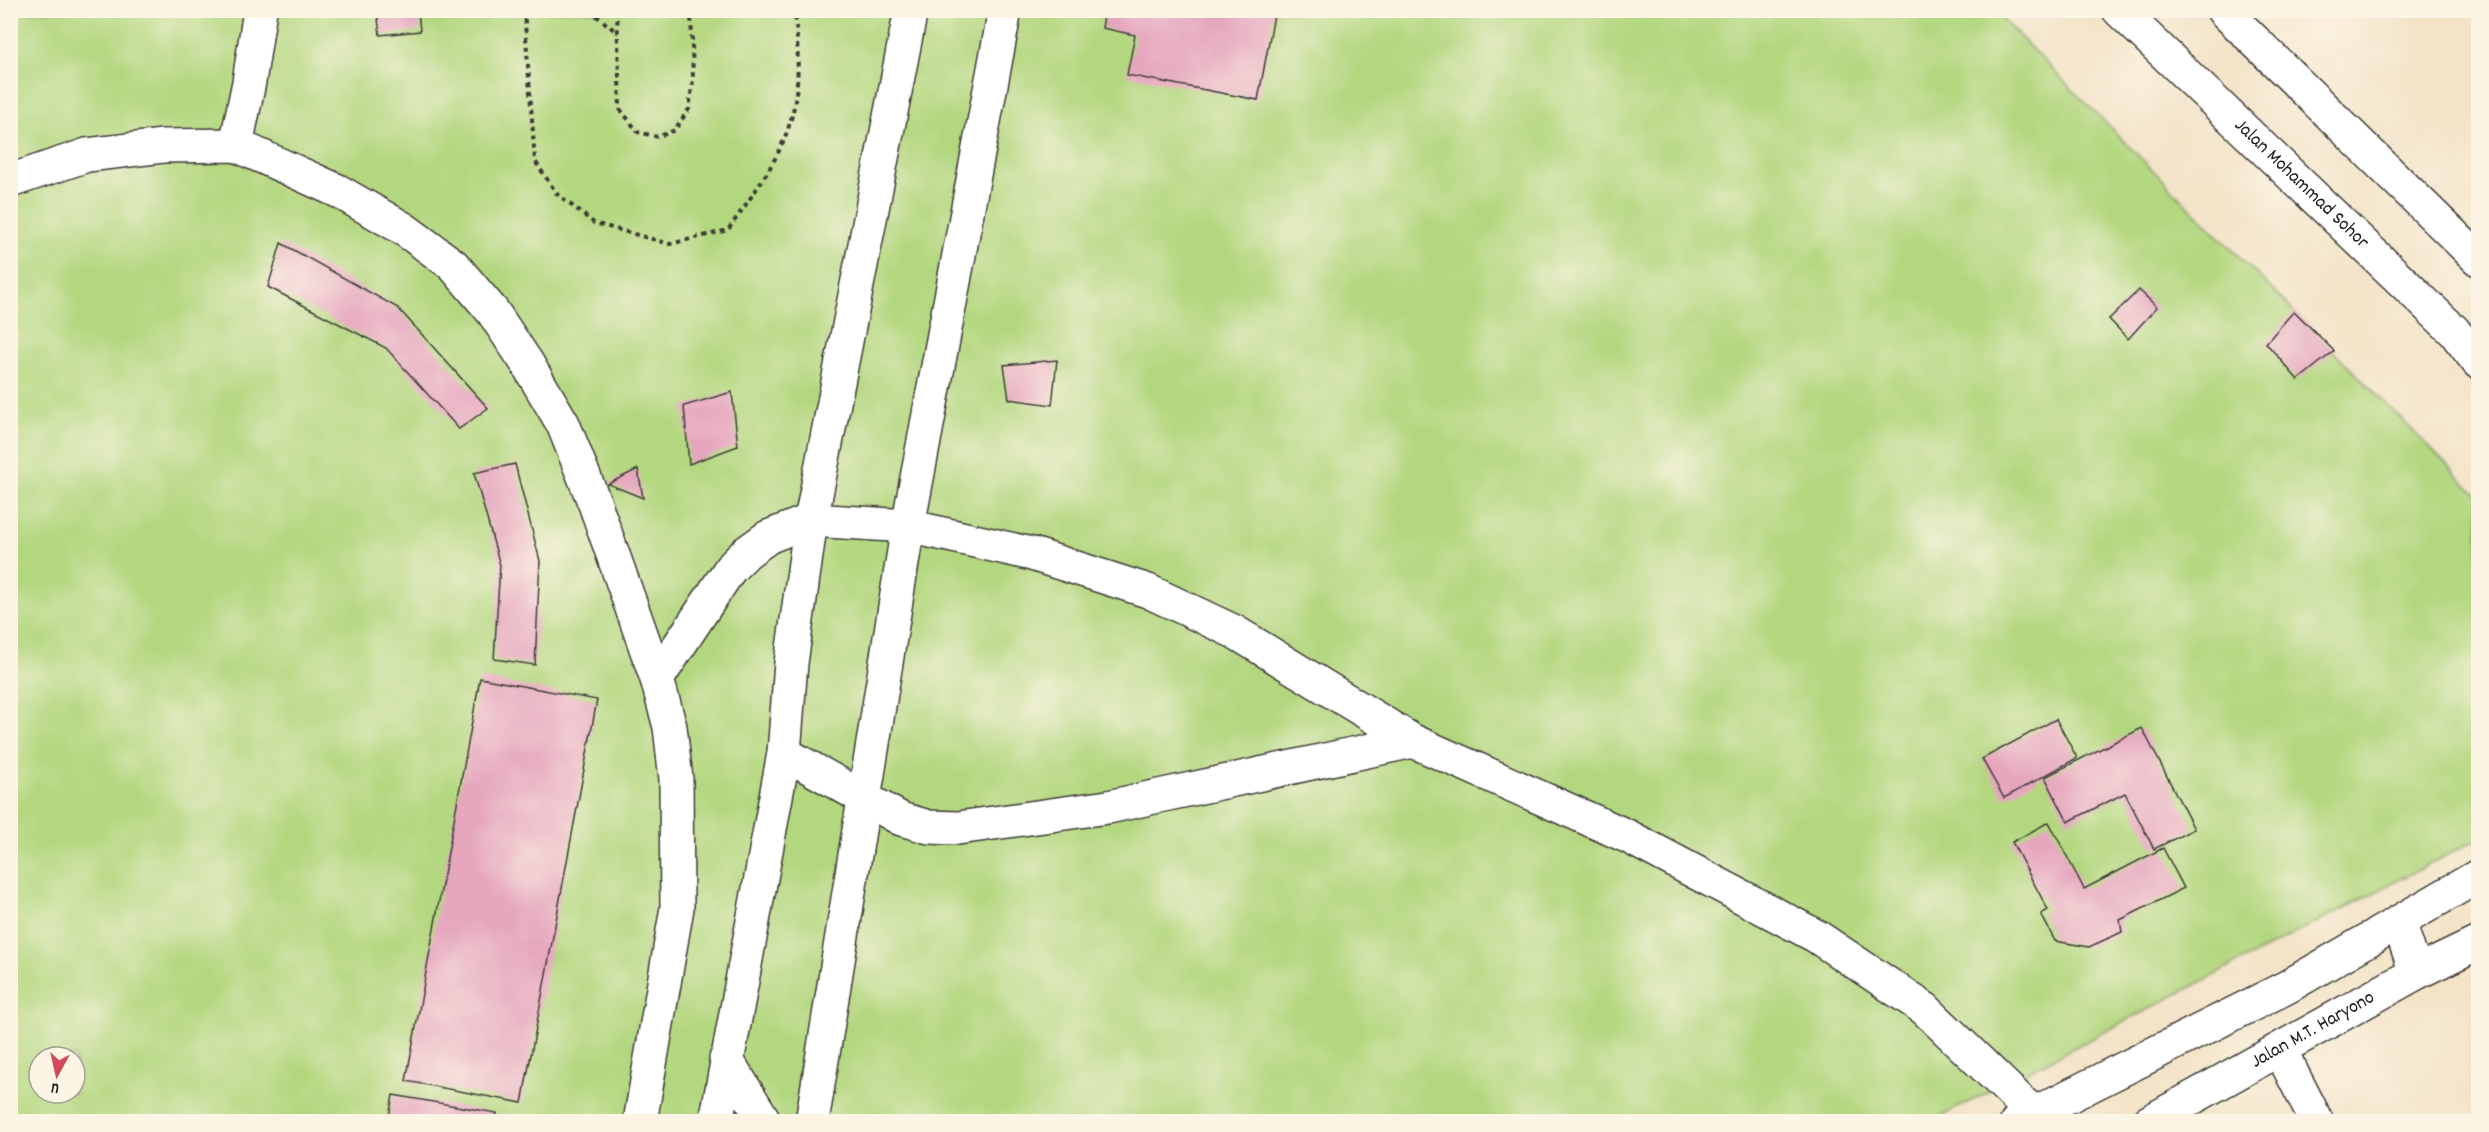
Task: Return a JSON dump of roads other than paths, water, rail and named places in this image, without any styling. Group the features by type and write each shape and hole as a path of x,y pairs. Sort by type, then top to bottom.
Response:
{"street":[{"path":"236,145 260,10"},
{"path":"716,1122 784,753 791,663 811,520 911,10"},
{"path":"812,1122 908,526 1005,10"},
{"name":"Jalan Mohammad Sohor","path":"2120,10 2466,326 2478,362"},
{"path":"2223,10 2478,259"},
{"path":"10,181 87,155 163,146 236,145 338,191 404,229 453,265 492,312 527,363 563,424 595,504 657,679 670,727 676,778 677,908 640,1122"},
{"path":"657,679 730,569 747,552 768,537 811,520 908,526 1032,554 1148,591 1235,632 1413,741 1629,837 1816,936 1925,1009 2025,1117 2287,987 2478,876"},
{"path":"784,753 901,819 929,827 958,828 1108,807 1413,741"},
{"path":"2398,922 2416,973"},
{"name":"Jalan M.T. Haryono","path":"2149,1122 2416,973 2478,943"},
{"path":"2280,1050 2317,1122"},
{"path":"726,1059 765,1122"}]}
